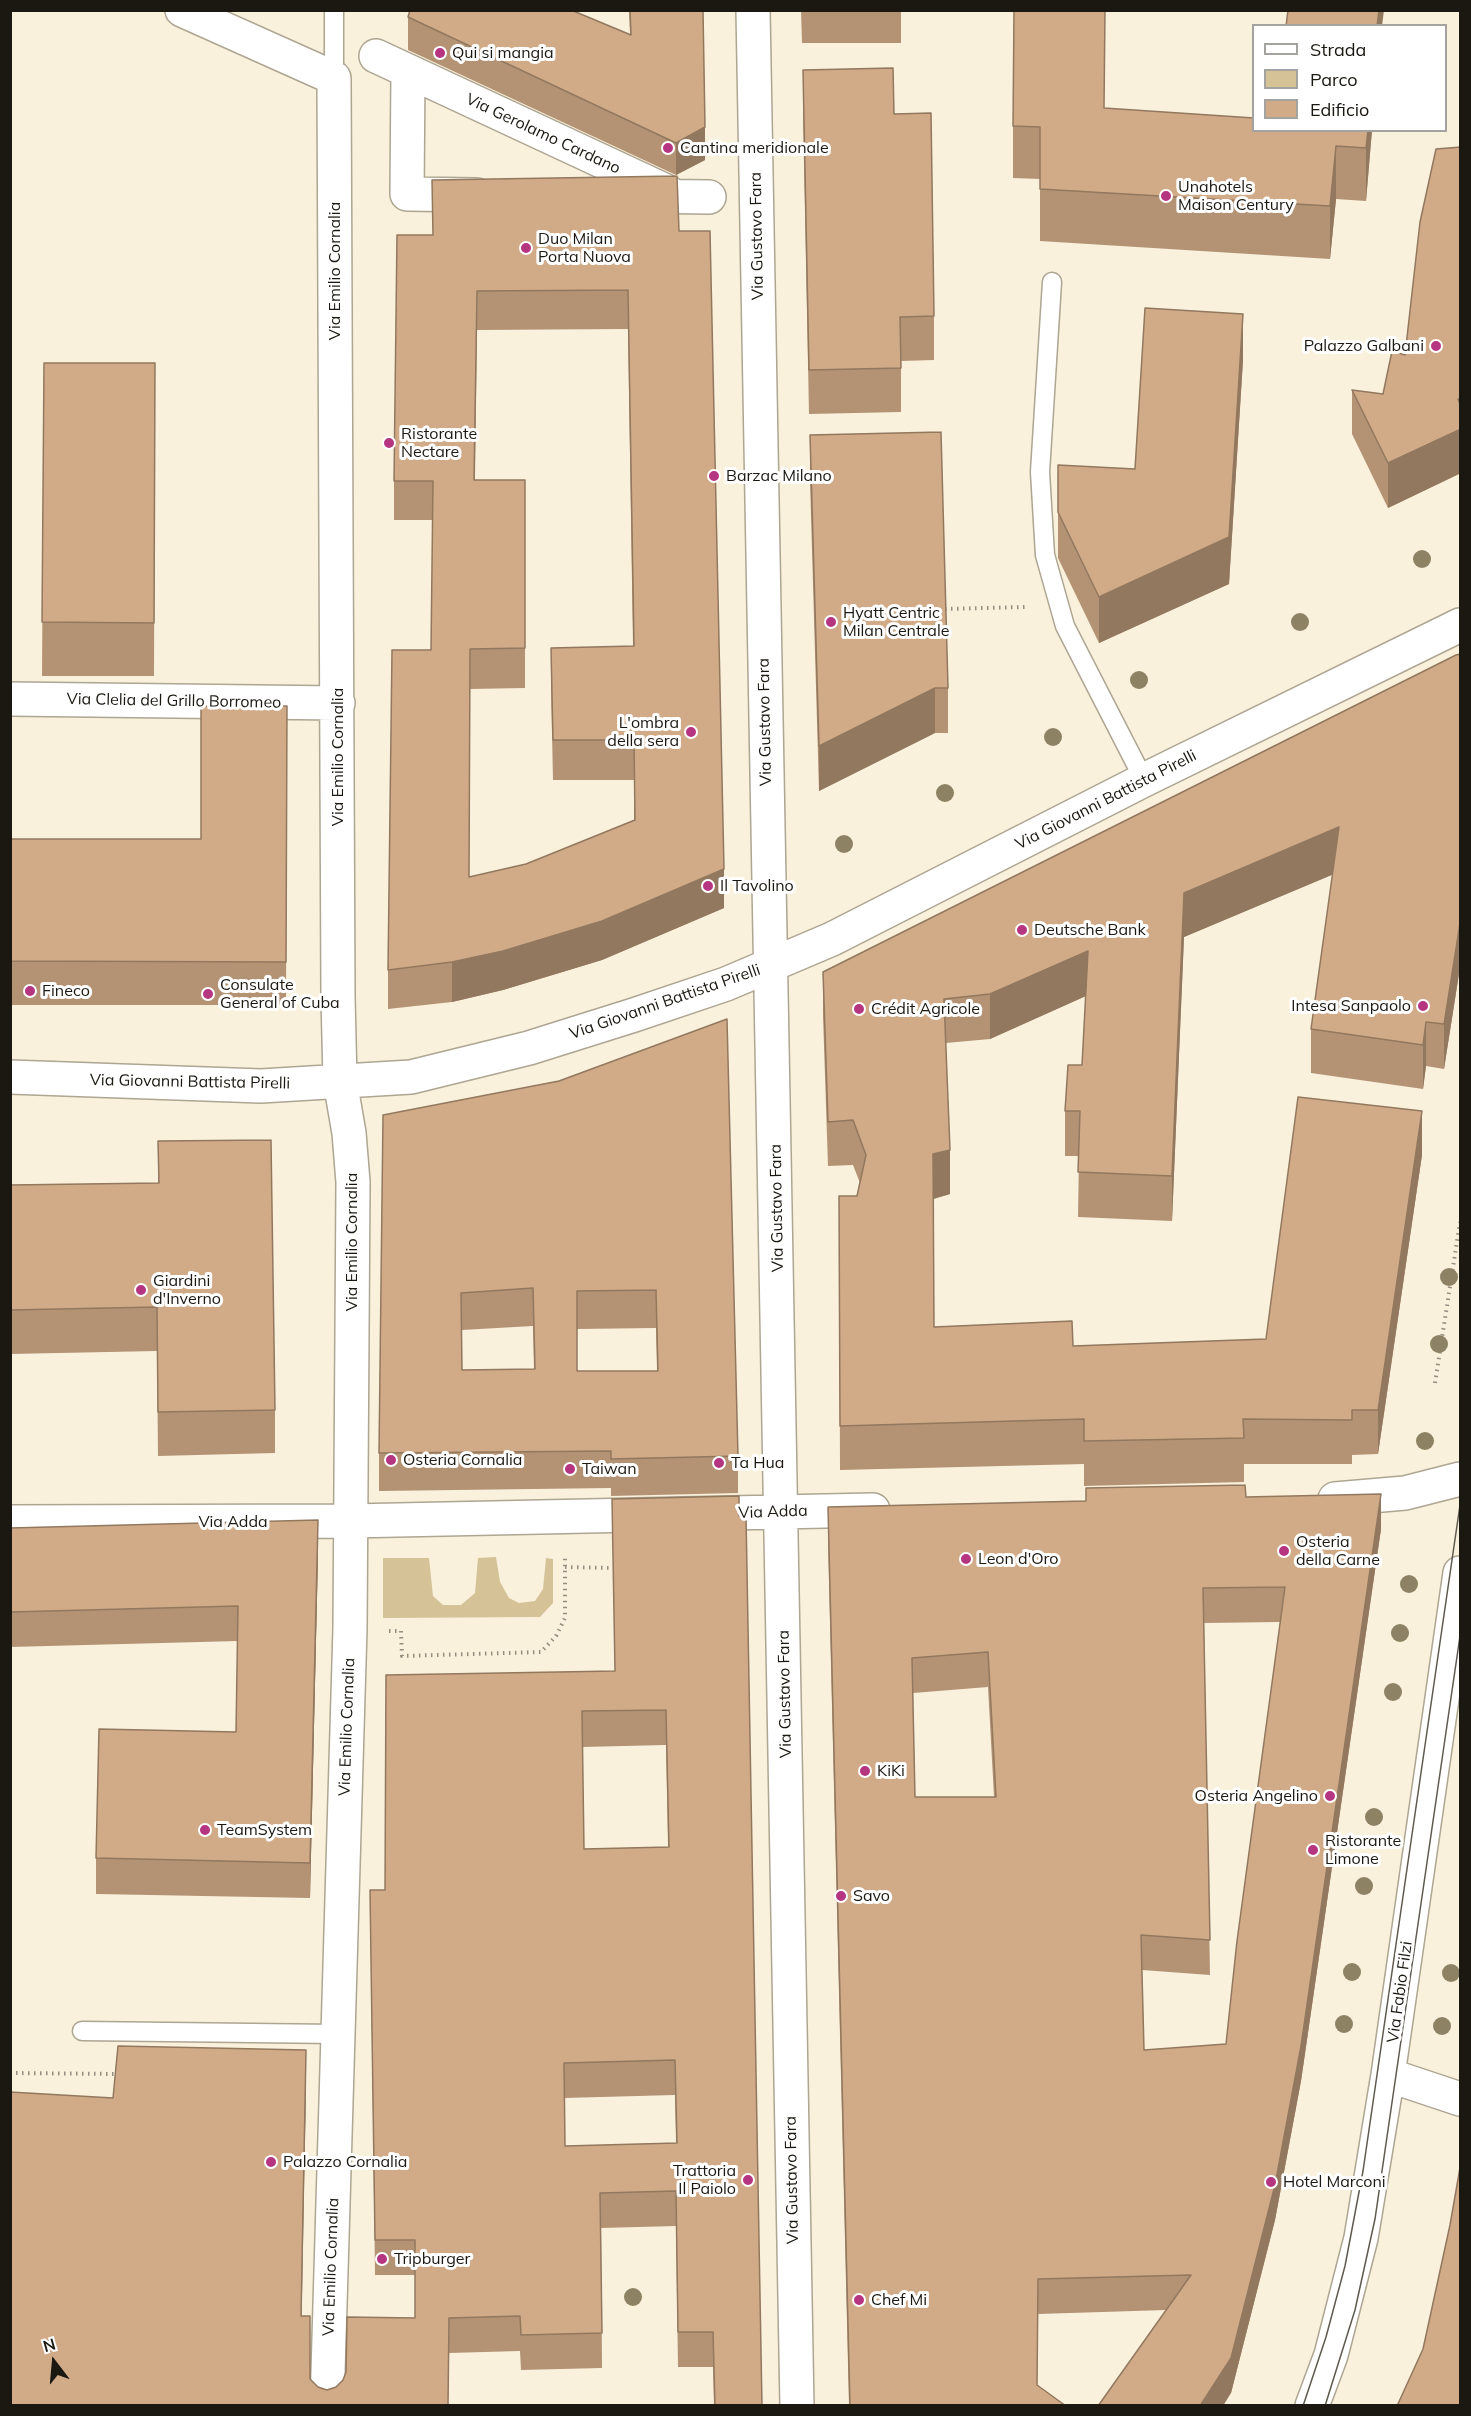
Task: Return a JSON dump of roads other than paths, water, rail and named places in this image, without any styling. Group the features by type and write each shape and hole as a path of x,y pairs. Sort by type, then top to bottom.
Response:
{"street":[{"path":"182,10 334,78"},
{"name":"Via Gustavo Fara","path":"753,10 770,965 774,1041 797,2406"},
{"name":"Via Gerolamo Cardano","path":"376,56 694,197 600,196"},
{"path":"408,72 407,194 510,195"},
{"name":"Via Emilio Cornalia","path":"327,2406 350,1628 353,1182 350,1133 340,1081 334,78"},
{"name":"Via Giovanni Battista Pirelli","path":"10,1077 261,1086 411,1077 529,1048 726,984 832,939 1144,780 1461,625"},
{"name":"Via Clelia del Grillo Borromeo","path":"10,699 338,703"},
{"path":"1306,1499 1405,1493 1461,1479"},
{"name":"Via Adda","path":"10,1522 350,1521 904,1509"},
{"name":"Via Fabio Filzi","path":"1312,2406 1348,2298 1361,2238 1388,2075 1461,1573"},
{"path":"1388,2075 1461,2099"}],"lane":[{"path":"334,10 334,78"},
{"path":"1052,282 1040,472 1045,555 1065,626 1144,780"},
{"path":"82,2031 338,2034"}],"tram line":[{"path":"1303,2406 1326,2337 1345,2266 1363,2171 1460,1505"},
{"path":"1325,2406 1355,2310 1375,2219 1460,1636"}],"place":[{"name":"Qui si mangia","path":"440,53"},
{"name":"Cantina meridionale","path":"668,148"},
{"name":"Unahotels Maison Century","path":"1166,196"},
{"name":"Duo Milan Porta Nuova","path":"526,248"},
{"name":"Palazzo Galbani","path":"1436,346"},
{"name":"Ristorante Nectare","path":"389,443"},
{"name":"Barzac Milano","path":"714,476"},
{"name":"Hyatt Centric Milan Centrale","path":"831,622"},
{"name":"L'ombra della sera","path":"691,732"},
{"name":"Il Tavolino","path":"708,886"},
{"name":"Deutsche Bank","path":"1022,930"},
{"name":"Fineco","path":"30,991"},
{"name":"Consulate General of Cuba","path":"208,994"},
{"name":"Intesa Sanpaolo","path":"1423,1006"},
{"name":"Crédit Agricole","path":"859,1009"},
{"name":"Giardini d'Inverno","path":"141,1290"},
{"name":"Osteria Cornalia","path":"391,1460"},
{"name":"Ta Hua","path":"719,1463"},
{"name":"Taiwan","path":"570,1469"},
{"name":"Osteria della Carne","path":"1284,1551"},
{"name":"Leon d'Oro","path":"966,1559"},
{"name":"KiKi","path":"865,1771"},
{"name":"Osteria Angelino","path":"1330,1796"},
{"name":"TeamSystem","path":"205,1830"},
{"name":"Ristorante Limone","path":"1313,1850"},
{"name":"Savo","path":"841,1896"},
{"name":"Palazzo Cornalia","path":"271,2162"},
{"name":"Trattoria Il Paiolo","path":"748,2180"},
{"name":"Hotel Marconi","path":"1271,2182"},
{"name":"Tripburger","path":"382,2259"},
{"name":"Chef Mi","path":"859,2300"}]}
